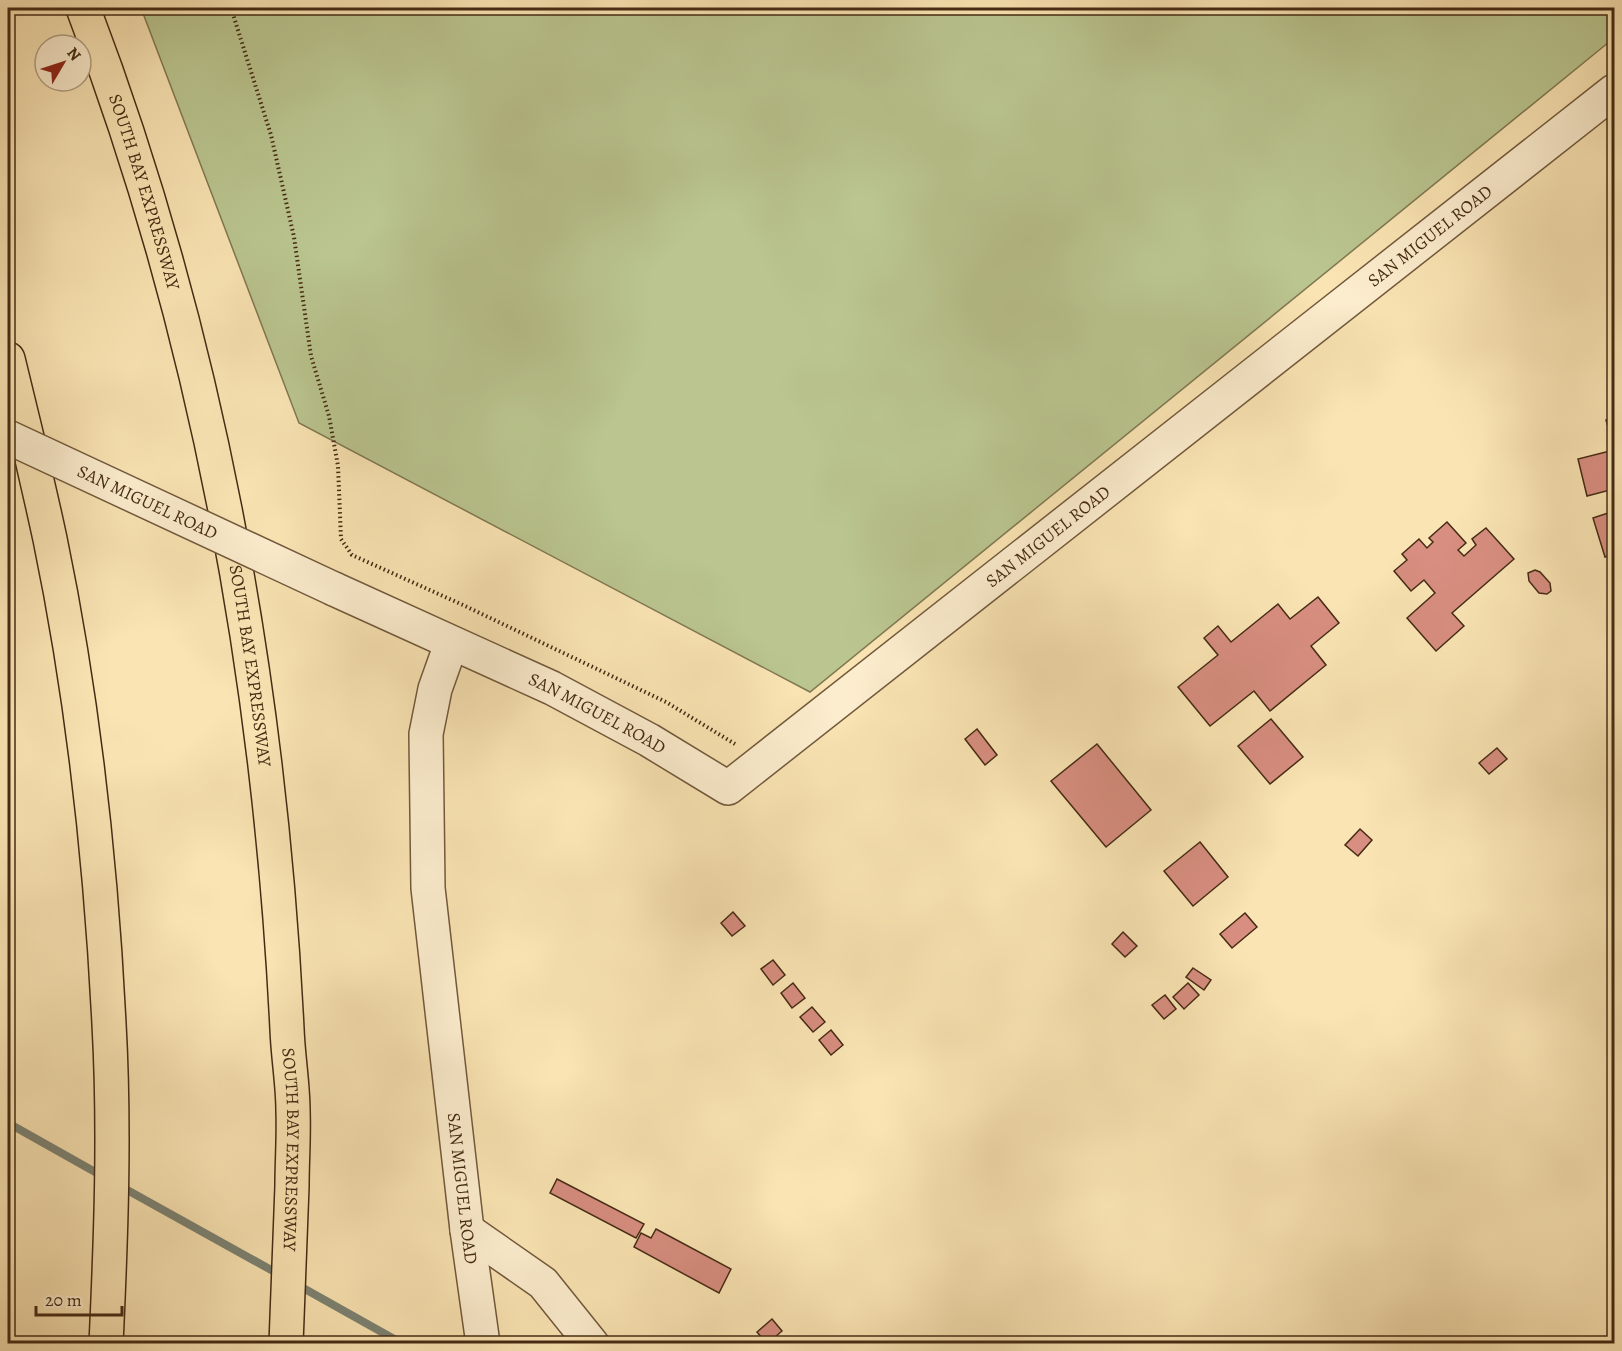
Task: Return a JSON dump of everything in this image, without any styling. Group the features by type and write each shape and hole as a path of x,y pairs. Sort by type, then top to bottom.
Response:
{"highway":[{"name":"SOUTH BAY EXPRESSWAY","path":"83,8 121,117 182,323 223,500 248,637 264,754 279,908 294,1110 286,1344"},
{"path":"8,359 45,519 68,642 96,844 110,1026 111,1254 106,1344"}],"street":[{"name":"SAN MIGUEL ROAD","path":"8,437 451,644 552,688 650,740 728,788 1614,91"},
{"name":"SAN MIGUEL ROAD","path":"451,644 435,689 426,734 428,888 467,1230 483,1344"},
{"path":"467,1230 543,1283 592,1344"}],"path":[{"path":"231,8 271,135 294,237 312,356 329,416 338,466 341,539 352,555 666,702 735,745 759,764"}],"green space":[{"path":"141,8 1614,8 1614,38 810,692 299,423"}],"building":[{"path":"1614,417 1614,450 1606,420"},
{"path":"1614,450 1614,489 1587,496 1578,459"},
{"path":"1614,511 1614,554 1605,557 1593,518"},
{"path":"1447,522 1466,543 1458,550 1464,556 1476,545 1472,539 1486,528 1514,559 1452,613 1464,626 1436,651 1407,618 1435,593 1424,580 1411,591 1394,571 1407,560 1402,554 1419,539 1427,548 1433,542 1429,538"},
{"path":"1535,570 1550,583 1551,591 1547,594 1539,593 1529,581 1528,573"},
{"path":"1318,597 1339,623 1311,646 1326,665 1270,711 1254,691 1210,726 1178,687 1218,655 1204,638 1218,626 1231,642 1278,604 1290,619"},
{"path":"1271,719 1303,757 1270,784 1238,746"},
{"path":"977,729 997,755 985,765 965,739"},
{"path":"1097,744 1151,810 1106,847 1051,781"},
{"path":"1497,748 1507,759 1489,774 1479,763"},
{"path":"1360,829 1372,840 1358,856 1345,845"},
{"path":"1200,842 1228,877 1193,906 1164,871"},
{"path":"733,912 745,926 732,936 721,923"},
{"path":"1245,913 1257,927 1232,948 1220,934"},
{"path":"1123,932 1137,946 1125,957 1112,944"},
{"path":"773,960 785,975 773,985 761,969"},
{"path":"1193,968 1211,980 1204,990 1186,977"},
{"path":"793,983 805,998 792,1008 781,993"},
{"path":"1188,983 1199,995 1184,1009 1173,997"},
{"path":"1165,995 1176,1009 1164,1019 1152,1005"},
{"path":"812,1007 825,1022 813,1032 800,1017"},
{"path":"831,1030 843,1045 831,1055 819,1040"},
{"path":"557,1179 644,1224 636,1238 550,1193"},
{"path":"656,1229 731,1269 719,1293 634,1247 641,1233 651,1238"},
{"path":"772,1319 782,1331 767,1344 757,1332"}],"waterway":[{"path":"8,1123 104,1177"},
{"path":"120,1186 282,1276"},
{"path":"296,1284 403,1344"}]}
